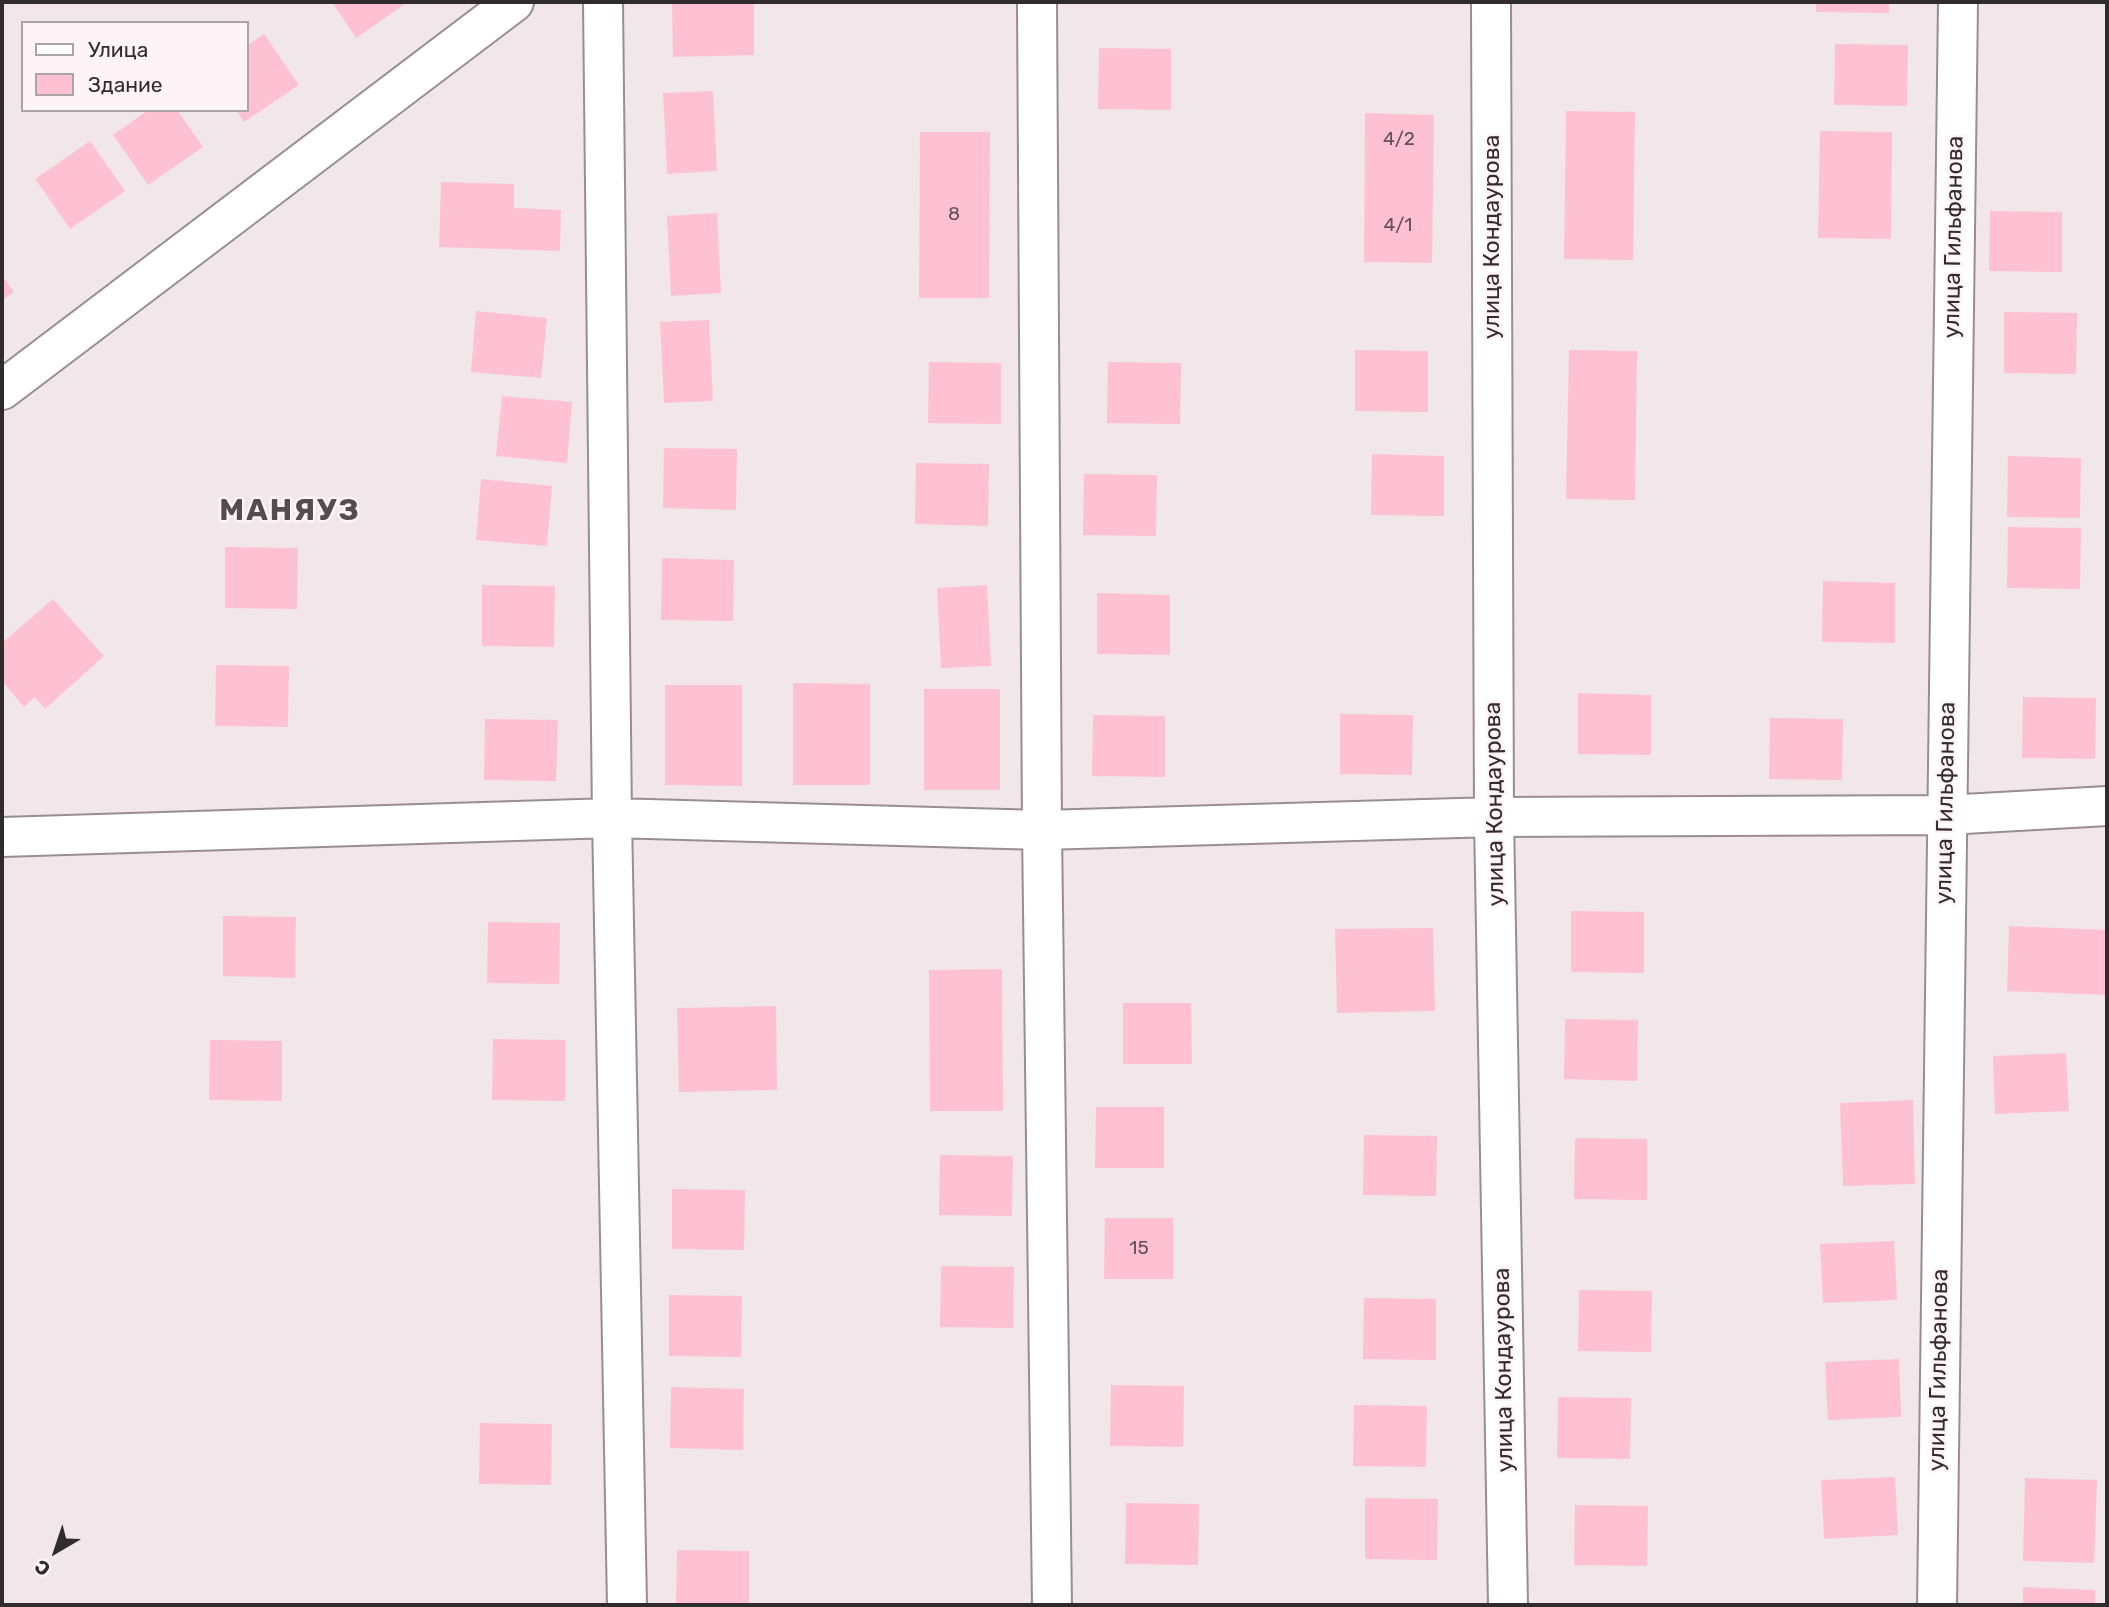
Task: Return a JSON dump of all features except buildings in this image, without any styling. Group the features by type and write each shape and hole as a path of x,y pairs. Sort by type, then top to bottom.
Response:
{"street":[{"path":"2,390 514,2"},
{"path":"603,2 612,818 627,1605"},
{"path":"1037,2 1042,830 1052,1605"},
{"name":"улица Кондаурова","path":"1491,2 1494,817 1508,1605"},
{"name":"улица Гильфанова","path":"1937,1605 1945,815 1958,2"},
{"path":"2,837 612,818 1042,830 1494,817 1945,815 2107,806"}],"district":[{"name":"МАНЯУЗ","path":"290,511"}]}
